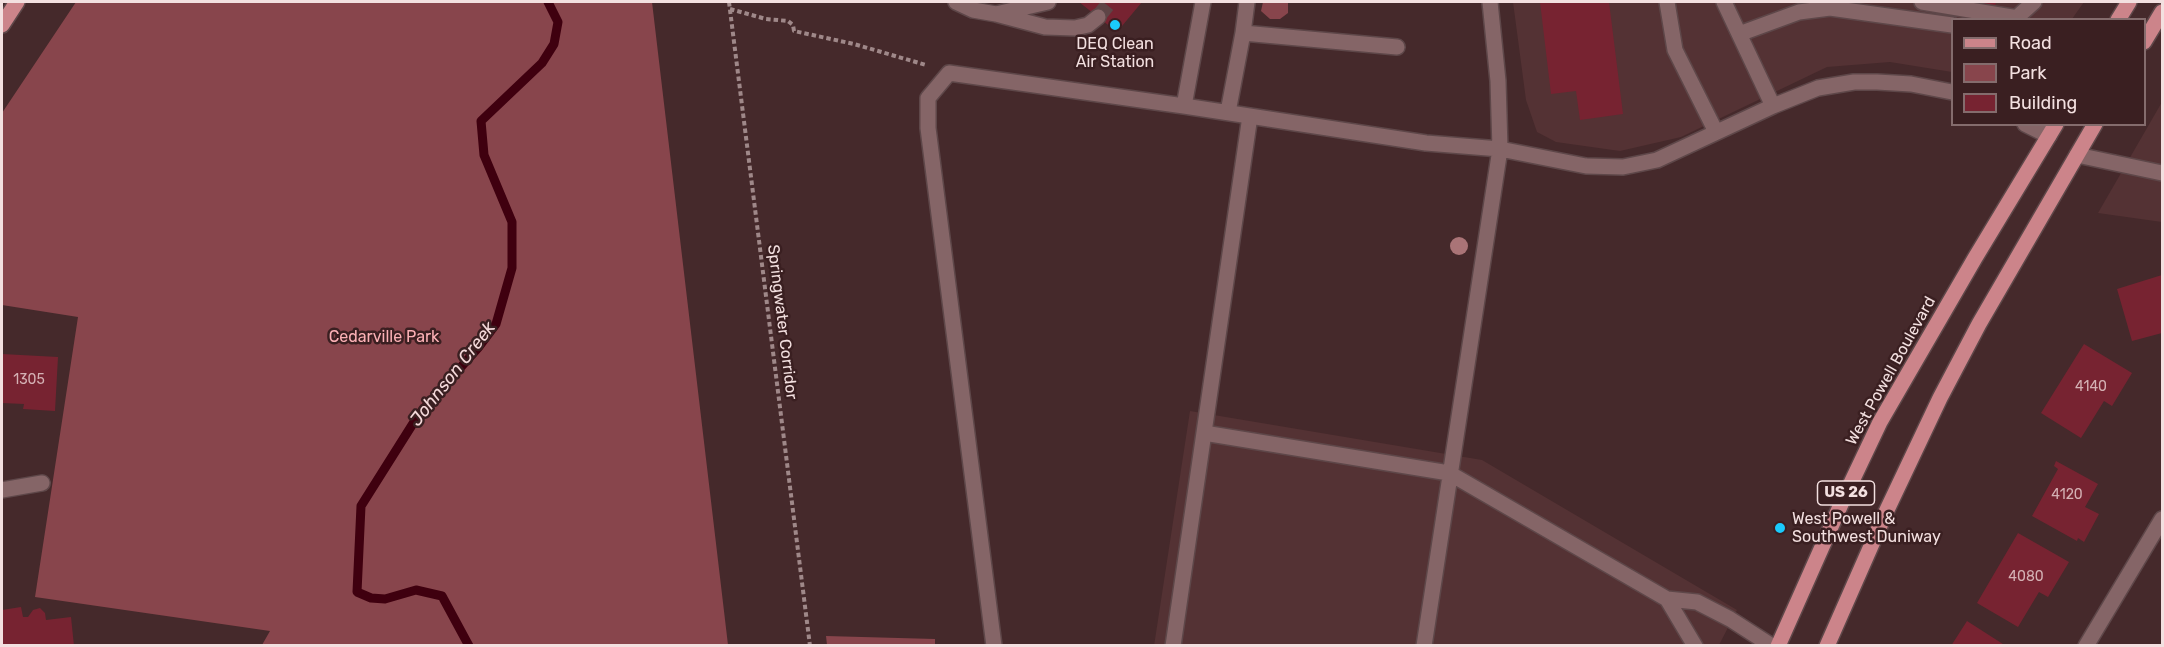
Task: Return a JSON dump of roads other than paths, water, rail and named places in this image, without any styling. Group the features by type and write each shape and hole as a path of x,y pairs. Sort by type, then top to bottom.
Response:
{"main road":[{"path":"2,25 17,2"},
{"path":"2119,18 2129,2"},
{"path":"2146,40 2163,12"},
{"name":"US 26","path":"1827,645 1940,398 1979,324 2094,126"},
{"name":"West Powell Boulevard","path":"1778,645 1880,422 2052,130"}],"street":[{"path":"956,2 973,10 1055,28 1075,28 1088,25 1098,17"},
{"path":"996,14 1048,2"},
{"path":"1184,106 1203,2"},
{"path":"1227,112 1247,2"},
{"path":"1424,645 1500,149 1498,81 1490,2"},
{"path":"1667,2 1676,50 1716,132"},
{"path":"1724,2 1773,106"},
{"path":"1922,2 2010,18"},
{"path":"2017,18 2034,2"},
{"path":"1739,34 1799,12 1830,8 1951,25"},
{"path":"1243,33 1397,47"},
{"path":"994,645 928,128 928,98 949,73 1426,143 1500,149 1586,166 1623,167 1657,160 1773,106 1818,88 1854,82 1911,84 1951,92"},
{"path":"1173,645 1250,116"},
{"path":"2034,126 2052,130"},
{"path":"2077,154 2163,172"},
{"path":"1204,433 1449,473 1667,599 1697,602 1772,645"},
{"path":"2,490 42,483"},
{"path":"2086,645 2163,519"},
{"path":"1667,599 1695,645"}],"waterway":[{"name":"Johnson Creek","path":"469,646 442,596 416,590 385,599 371,598 357,592 361,506 419,414 478,348 496,324 512,268 512,222 484,155 481,121 542,63 554,44 558,22 548,2"}],"tunnel":[{"path":"1098,17 1110,2"}],"place":[{"name":"DEQ Clean Air Station","path":"1115,25"},
{"name":"West Powell & Southwest Duniway","path":"1780,528"}],"park label":[{"name":"Cedarville Park","path":"384,337"}]}
